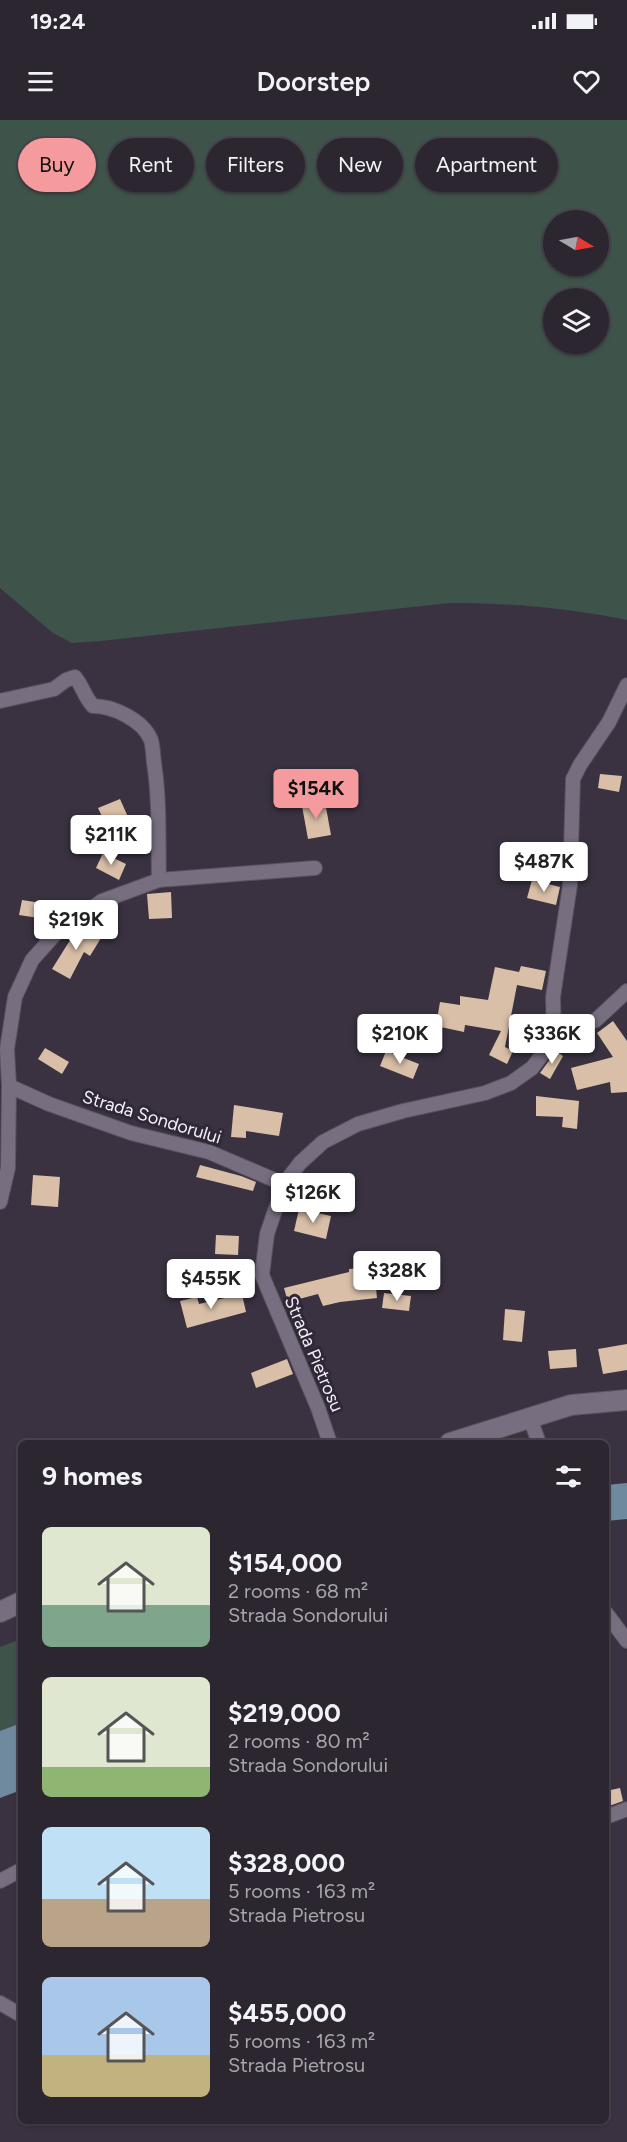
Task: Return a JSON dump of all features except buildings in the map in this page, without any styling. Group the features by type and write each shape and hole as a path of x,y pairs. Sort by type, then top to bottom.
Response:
{"main road":[{"path":"460,1440 571,1405 627,1400"},
{"path":"0,1612 18,1603"}],"street":[{"path":"0,701 54,689 66,680 75,677 82,685 84,696 93,706 104,706 120,711 143,728 151,740 157,783 159,880"},
{"path":"554,1039 553,997 570,885 573,779 609,722 627,685"},
{"path":"0,1202 8,1168 7,1049 15,997 32,960 57,932 102,901 159,880 315,868"},
{"name":"Strada Pietrosu","path":"329,1440 318,1408 262,1275 267,1234 284,1184 312,1152 339,1133 358,1124 394,1113 500,1089 532,1068 554,1039 596,1020 627,991"},
{"name":"Strada Sondorului","path":"9,1086 49,1104 131,1133 208,1152 284,1184"},
{"path":"530,1418 538,1440"},
{"path":"609,1617 627,1641"},
{"path":"609,1816 627,1809"},
{"path":"0,1881 18,1872"},
{"path":"0,2003 18,2013"}],"green space":[{"path":"0,120 627,120 627,620 539,607 450,603 101,641 72,643 53,633 0,588"},
{"path":"18,1640 18,1724 0,1731 0,1647"}],"water":[{"path":"627,1483 627,1519 609,1521 609,1485"},
{"path":"18,1724 18,1791 0,1798 0,1731"}]}
